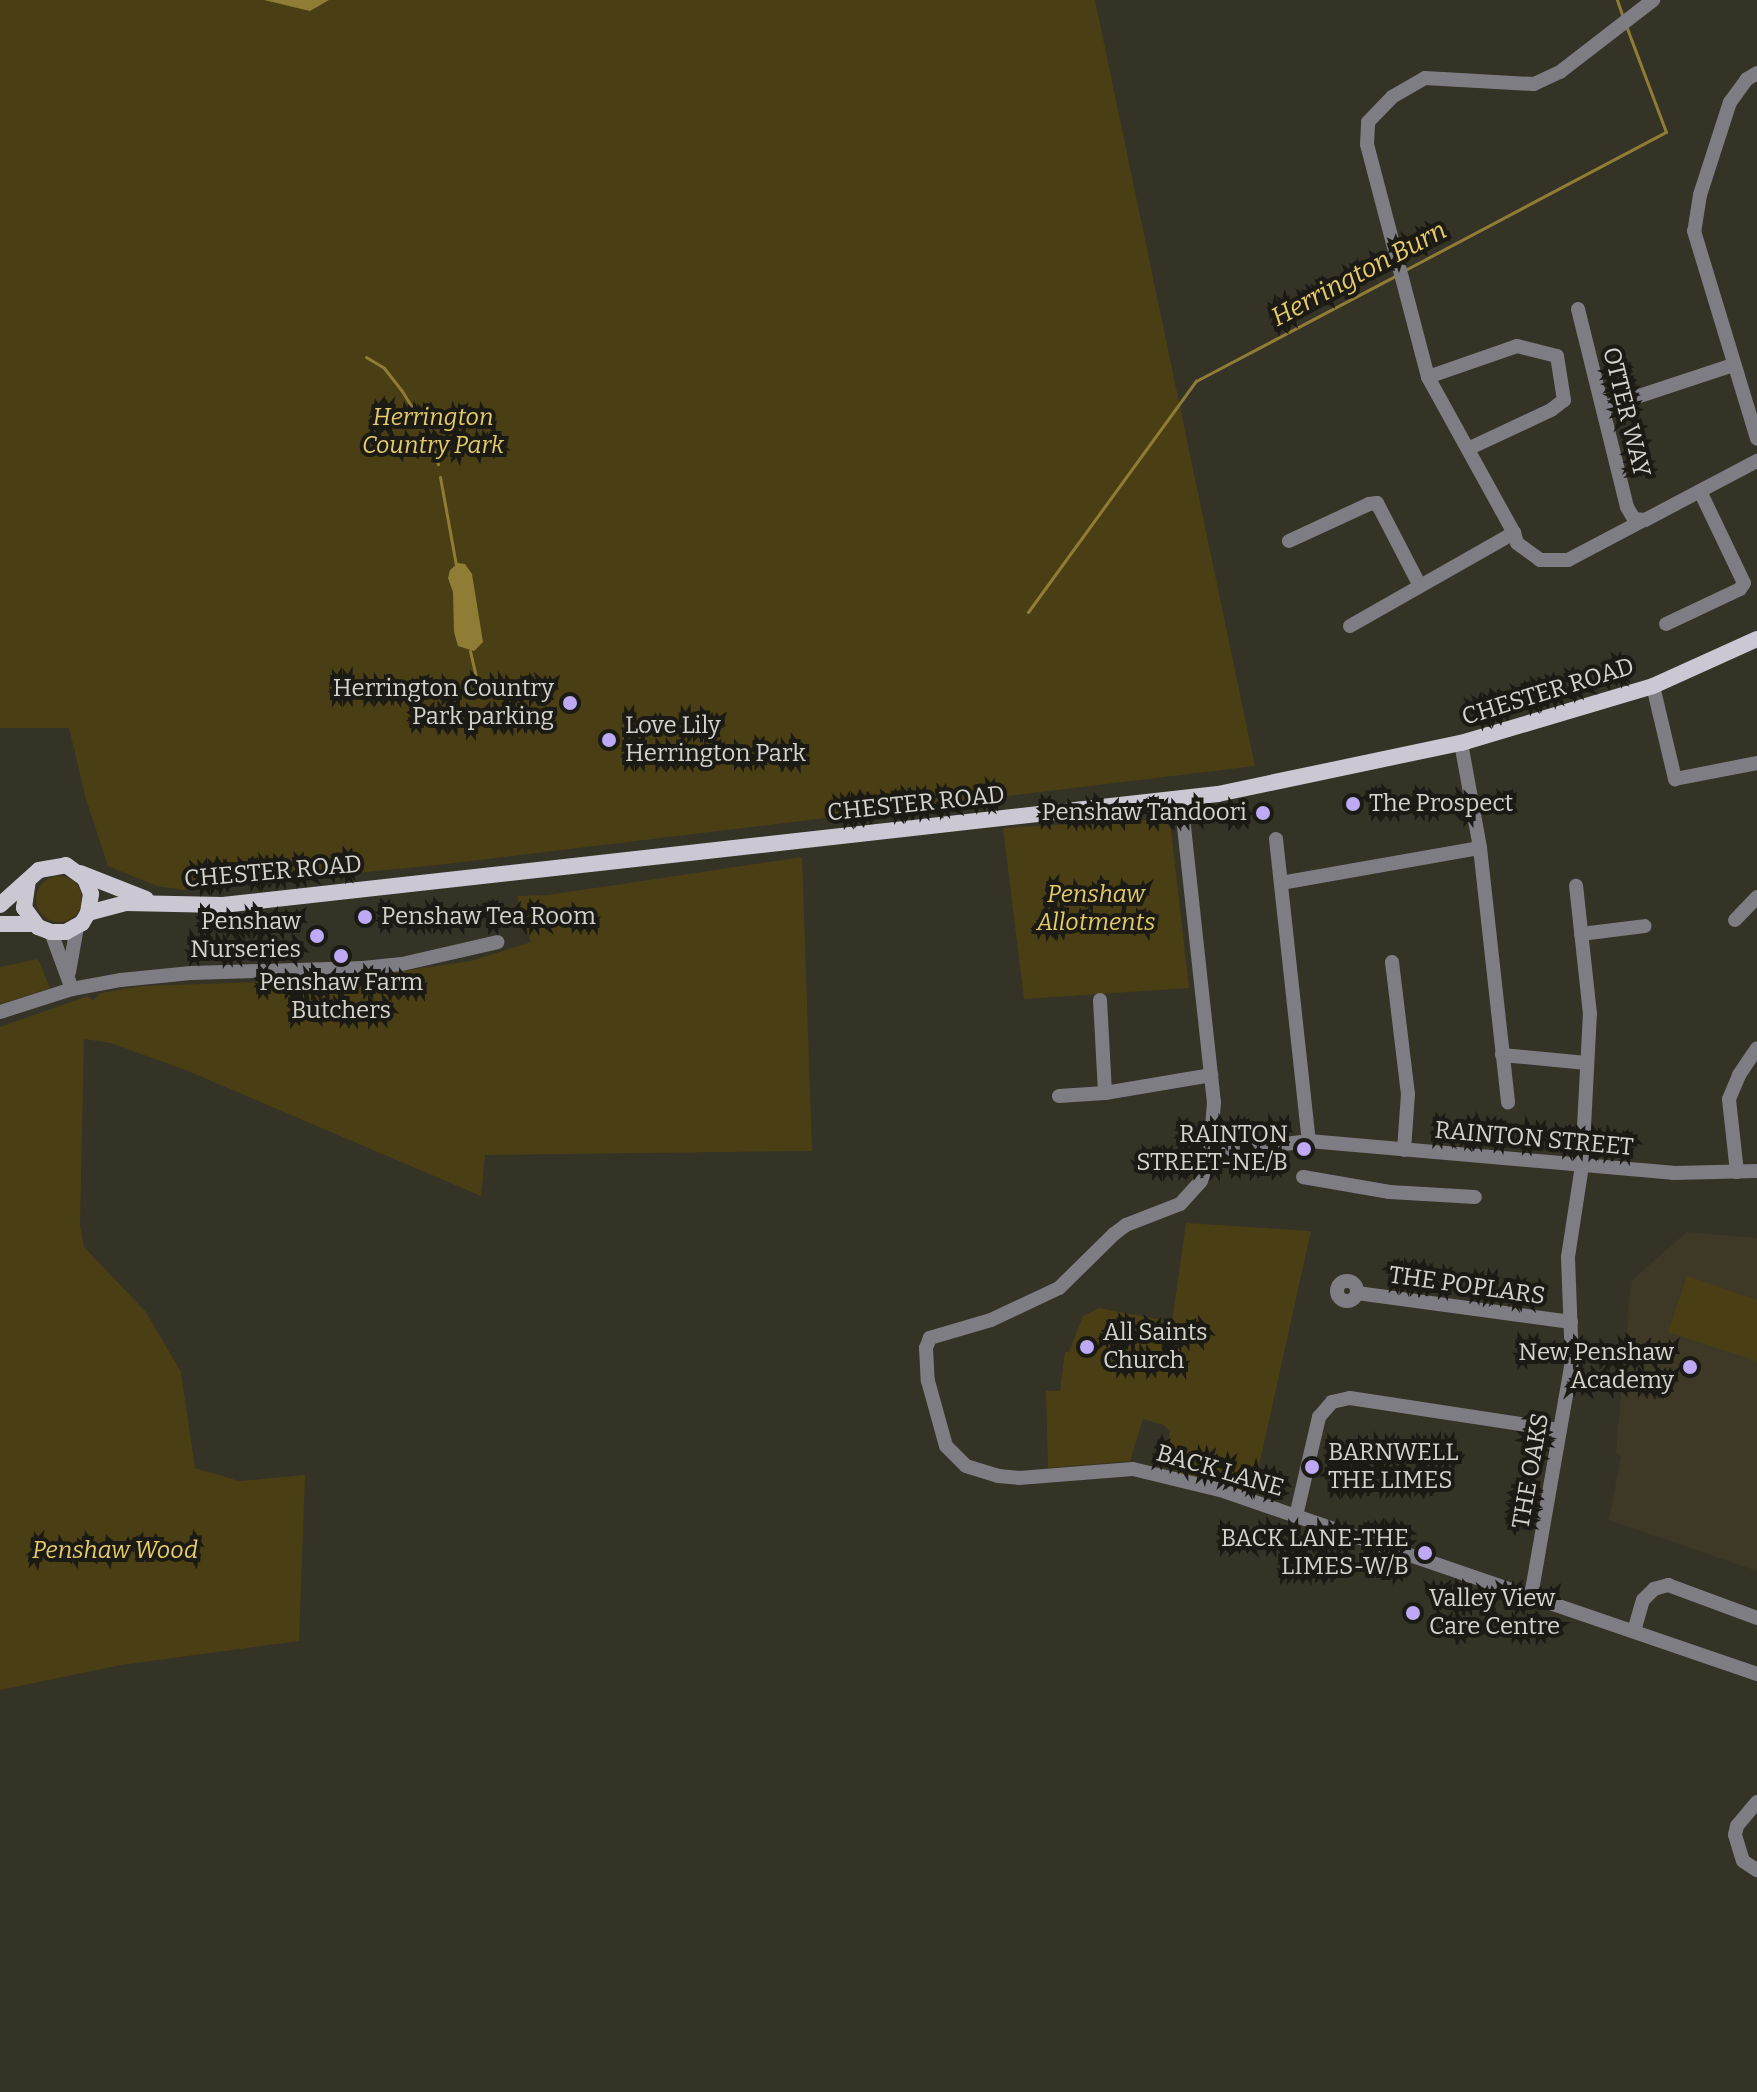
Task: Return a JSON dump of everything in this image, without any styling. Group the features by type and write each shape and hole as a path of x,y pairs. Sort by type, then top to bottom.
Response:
{"main road":[{"name":"CHESTER ROAD","path":"88,913 114,905 155,902 223,905 1218,794 1461,743 1653,686 1757,639"},
{"path":"0,905 39,870 54,864 66,865 80,873 91,894 88,913 77,927 51,932 34,924 0,924"},
{"name":"CHESTER ROAD","path":"80,873 155,902"},
{"path":"28,881 24,908 34,924"}],"street":[{"path":"1653,0 1560,72 1534,84 1425,78 1392,97 1368,122 1367,144 1428,377 1470,448 1517,543 1540,560 1568,560 1757,461"},
{"path":"1757,73 1747,79 1730,102 1700,195 1694,231 1757,439"},
{"name":"OTTER WAY","path":"1578,309 1627,507 1642,521"},
{"path":"1428,377 1517,346 1557,356 1564,400 1551,410 1470,448"},
{"path":"1603,408 1733,365"},
{"path":"1666,624 1740,589 1744,583 1700,491"},
{"path":"1289,541 1377,503 1384,510 1420,586"},
{"path":"1350,626 1514,533"},
{"path":"1653,686 1675,779 1757,763"},
{"path":"1461,743 1480,848 1508,1102"},
{"path":"1181,799 1214,1102 1210,1153"},
{"path":"1276,839 1309,1141"},
{"path":"1281,883 1480,848"},
{"name":"THE OAKS","path":"1531,1596 1572,1362 1568,1257 1582,1165 1590,1014 1576,886"},
{"path":"1735,920 1757,897"},
{"path":"1581,934 1645,926"},
{"path":"69,972 77,927"},
{"path":"51,932 69,972 72,989"},
{"path":"0,1012 72,989 156,975 329,971 402,964 498,942"},
{"path":"1392,962 1408,1094 1398,1149"},
{"path":"1100,1000 1105,1093"},
{"path":"1737,1172 1729,1099 1739,1075 1757,1048"},
{"path":"1502,1055 1587,1063"},
{"path":"1059,1096 1105,1093 1211,1075"},
{"name":"RAINTON STREET","path":"1210,1153 1309,1141 1673,1173 1757,1171"},
{"name":"BACK LANE","path":"1210,1153 1201,1181 1191,1196 1180,1204 1126,1225 1059,1288 991,1320 936,1334 926,1348 928,1381 946,1446 966,1466 1019,1478 1133,1469 1220,1490 1757,1674"},
{"path":"1303,1177 1390,1192 1475,1197"},
{"name":"THE POPLARS","path":"1357,1293 1571,1322"},
{"path":"1296,1516 1319,1417 1332,1402 1350,1398 1560,1430"},
{"path":"1634,1631 1643,1600 1654,1589 1668,1585 1757,1618"},
{"path":"1757,1802 1737,1826 1735,1835 1743,1861 1757,1870"}],"shaded area":[{"path":"264,0 329,0 310,11"},
{"path":"458,563 465,564 472,574 483,642 474,651 458,646 454,632 453,592 448,578 450,570"},
{"name":"New Penshaw Academy","path":"1687,1232 1757,1238 1757,1571 1609,1520 1621,1456 1616,1452 1631,1281"}],"green space":[{"name":"Herrington Country Park","path":"0,0 1095,0 1255,766 437,865 185,890 157,886 108,866 86,799 69,728 0,728"},
{"name":"Penshaw Allotments","path":"1163,819 1171,829 1189,988 1024,999 1003,828"},
{"name":"Penshaw Wood","path":"802,857 812,1151 485,1155 481,1196 188,1071 111,1043 84,1039 80,1225 84,1247 146,1312 181,1372 195,1468 239,1481 305,1475 299,1641 121,1665 0,1690 0,1027 88,996 93,1001 100,993 143,986 348,979 471,961 531,942 517,896 548,895"},
{"path":"59,876 75,883 82,899 75,915 59,922 43,915 36,899 43,883"},
{"path":"38,959 50,988 0,1004 0,967"},
{"path":"1186,1223 1311,1231 1253,1493 1185,1476 1163,1464 1170,1432 1164,1425 1143,1419 1130,1461 1048,1468 1046,1391 1060,1391 1065,1352 1069,1352 1083,1316 1099,1308 1172,1322"},
{"path":"1687,1276 1757,1300 1757,1361 1668,1332"}],"waterway":[{"name":"Herrington Burn","path":"1617,0 1623,17"},
{"name":"Herrington Burn","path":"1407,269 1666,132 1627,28"},
{"name":"Herrington Burn","path":"1028,612 1196,381 1397,275"},
{"path":"366,357 384,368 402,391 427,432 438,464"},
{"path":"440,477 456,565"},
{"path":"470,651 479,689"}],"place":[{"name":"Herrington Country Park parking","path":"570,703"},
{"name":"Love Lily Herrington Park","path":"609,740"},
{"name":"The Prospect","path":"1353,804"},
{"name":"Penshaw Tandoori","path":"1263,813"},
{"name":"Penshaw Tea Room","path":"365,917"},
{"name":"Penshaw Nurseries","path":"317,936"},
{"name":"Penshaw Farm Butchers","path":"341,956"},
{"name":"RAINTON STREET-NE/B","path":"1304,1149"},
{"name":"All Saints Church","path":"1087,1347"},
{"name":"New Penshaw Academy","path":"1690,1367"},
{"name":"BARNWELL THE LIMES","path":"1312,1467"},
{"name":"BACK LANE-THE LIMES-W/B","path":"1425,1553"},
{"name":"Valley View Care Centre","path":"1413,1613"}]}
